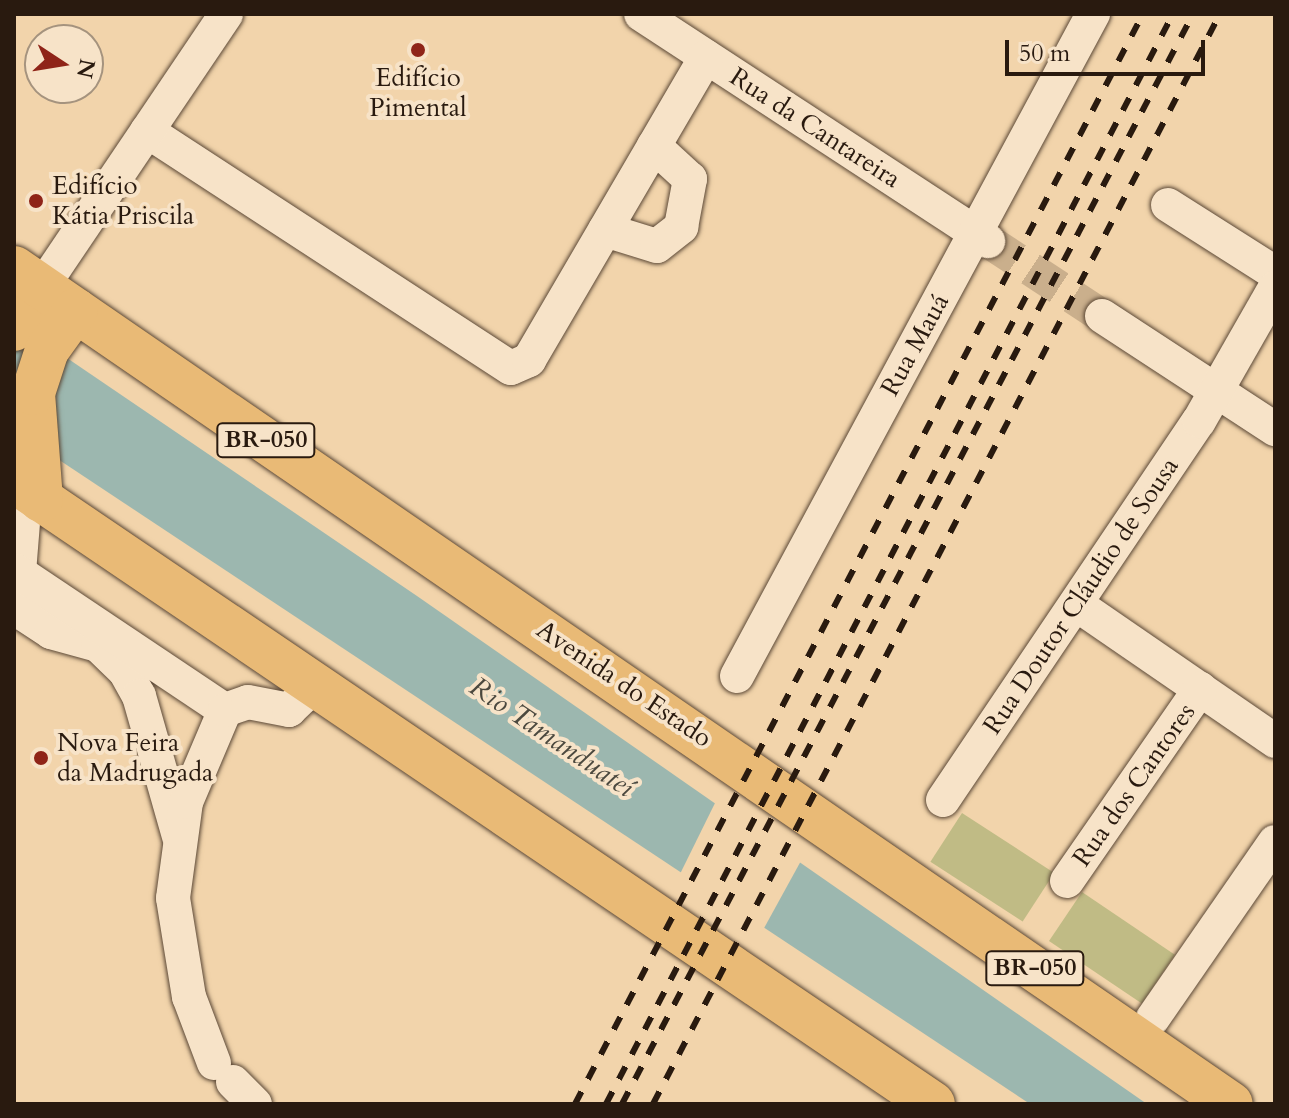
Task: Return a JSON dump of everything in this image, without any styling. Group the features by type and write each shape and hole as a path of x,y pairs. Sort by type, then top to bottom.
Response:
{"highway":[{"path":"40,305 26,488 314,686 629,892 933,1104"},
{"name":"Avenida do Estado","path":"40,305 1231,1104"}],"street":[{"path":"40,305 147,131 226,14"},
{"name":"Rua da Cantareira","path":"641,14 983,238"},
{"name":"Rua Mauá","path":"737,676 983,238 1093,14"},
{"path":"147,131 502,367 529,360 706,57"},
{"path":"605,230 657,246 681,227 690,179 654,146"},
{"path":"1168,205 1275,273"},
{"name":"Rua Doutor Cláudio de Sousa","path":"943,800 1217,390 1275,288"},
{"path":"1102,316 1275,429"},
{"path":"26,488 15,609 51,632 98,645 125,671 139,696 179,836"},
{"path":"17,571 225,710"},
{"path":"1076,604 1275,741"},
{"path":"234,1083 189,997 173,898 179,836 207,743 225,710 248,702 289,710 314,686"},
{"name":"Rua dos Cantores","path":"1067,881 1200,689"},
{"path":"1153,1018 1275,842"}],"shaded area":[{"path":"962,813 1054,873 1023,922 930,862"},
{"path":"1082,892 1175,955 1142,1004 1049,941"}],"water":[{"name":"Rio Tamanduateí","path":"14,322 417,596 1147,1104 1030,1104 14,430"}],"pier":[{"path":"717,799 802,859 763,930 680,874"}],"tunnel":[{"path":"988,241 1102,316"}],"railway":[{"path":"575,1104 1143,14"},
{"path":"606,1104 1173,14"},
{"path":"622,1104 1193,14"},
{"path":"653,1104 1220,14"}],"place":[{"name":"Edifício Pimental","path":"418,50"},
{"name":"Edifício Kátia Priscila","path":"36,201"},
{"name":"Nova Feira da Madrugada","path":"41,758"}]}
